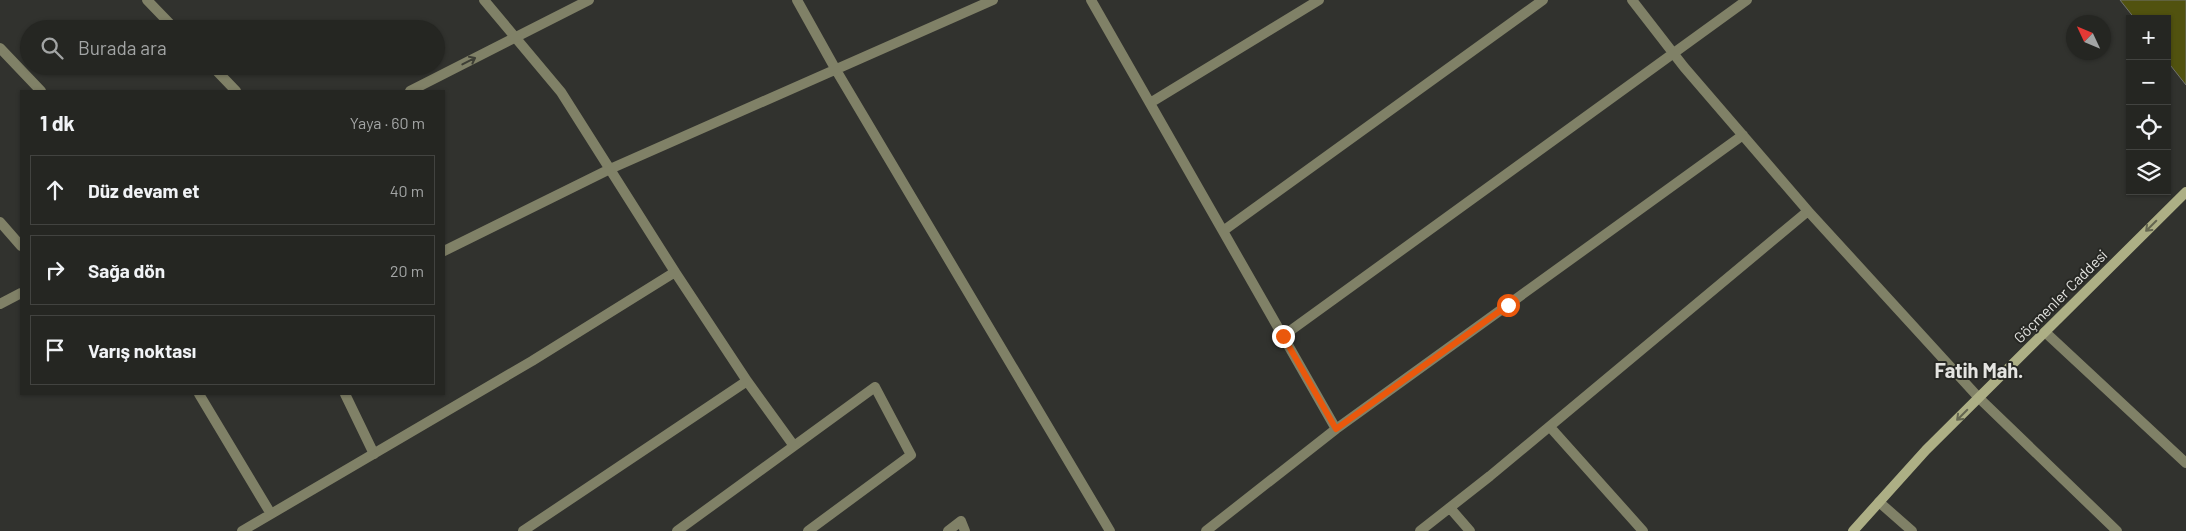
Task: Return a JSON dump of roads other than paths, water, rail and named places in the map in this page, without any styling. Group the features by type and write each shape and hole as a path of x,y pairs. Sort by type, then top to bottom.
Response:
{"main road":[{"name":"Göçmenler Caddesi","path":"1852,531 1926,450 2186,192"}],"street":[{"path":"147,0 166,20"},
{"path":"484,0 561,92 675,272 747,381 794,446"},
{"path":"445,73 589,0"},
{"path":"797,0 836,70 1110,531"},
{"path":"445,251 610,169 993,0"},
{"path":"1091,0 1336,429"},
{"path":"1150,103 1318,0"},
{"path":"1223,231 1543,0"},
{"path":"1632,0 1672,53 1808,211 1979,398 2117,531"},
{"path":"1283,336 1747,0"},
{"path":"0,48 20,69"},
{"path":"26,75 40,90"},
{"path":"221,75 235,90"},
{"path":"412,90 441,75"},
{"path":"1206,531 1336,429 1743,136"},
{"path":"1420,531 1550,427 1808,211"},
{"path":"0,222 20,245"},
{"path":"242,531 532,361 675,272"},
{"path":"0,304 20,294"},
{"path":"2045,332 2186,463"},
{"path":"523,531 747,381"},
{"path":"677,531 875,387 911,456 808,531"},
{"path":"201,395 271,514"},
{"path":"345,395 374,454"},
{"path":"1550,427 1643,531"},
{"path":"1879,502 1912,531"},
{"path":"1450,508 1470,531"},
{"path":"948,531 961,521 965,531"}],"district":[{"name":"Fatih Mah.","path":"1979,370"}]}
